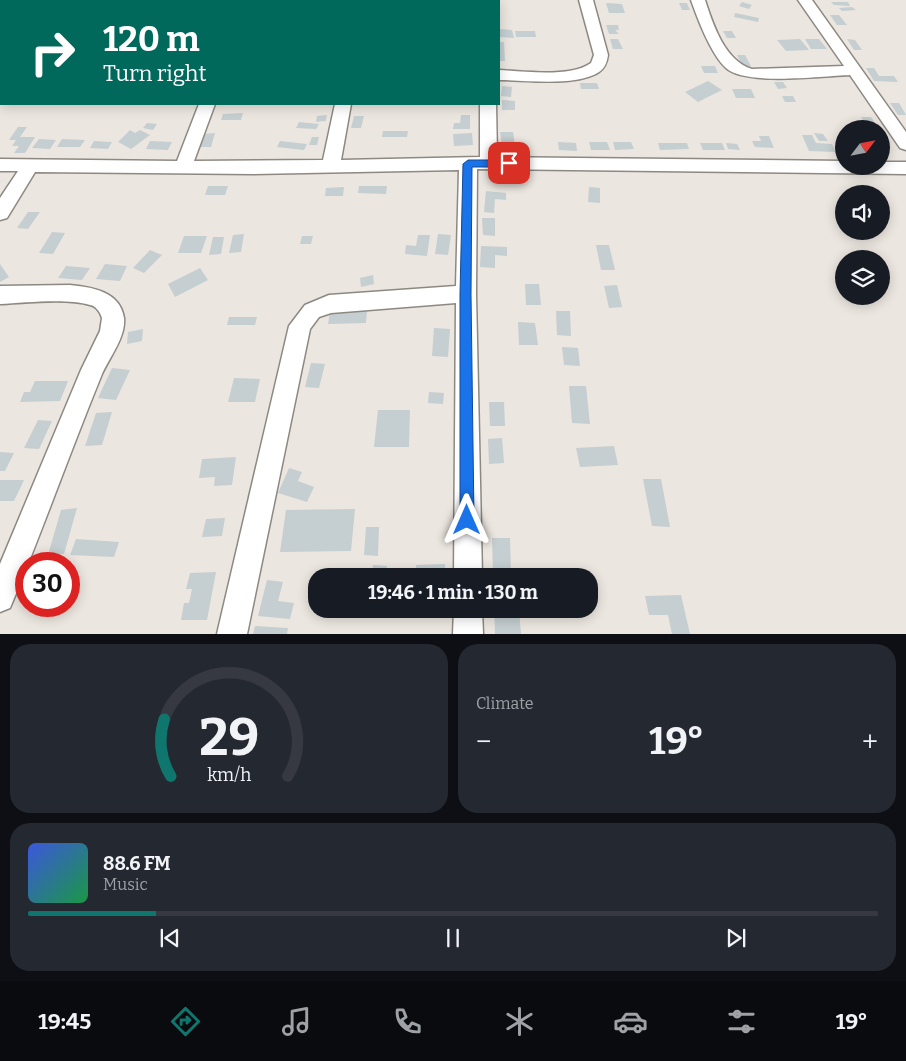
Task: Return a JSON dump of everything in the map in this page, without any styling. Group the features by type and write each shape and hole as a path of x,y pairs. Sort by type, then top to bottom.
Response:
{"street":[{"path":"500,75 578,74 595,68 600,63 601,55 586,0"},
{"path":"698,0 701,13 730,64 739,70 752,74 854,70"},
{"path":"805,0 906,144"},
{"path":"183,168 207,105"},
{"path":"331,166 343,105"},
{"path":"488,105 489,163"},
{"path":"0,165 183,168 489,163 906,168"},
{"path":"468,164 466,294 468,568"},
{"path":"0,213 30,166"},
{"path":"0,295 70,294 91,296 103,301 110,309 113,318 111,332 92,370 0,598"},
{"path":"232,634 300,326 312,311 329,304 466,294"},
{"path":"468,618 468,634"}],"building":[{"path":"742,2 752,5 749,9 739,6"},
{"path":"831,2 848,2 850,6 834,5"},
{"path":"606,3 622,4 625,13 609,13"},
{"path":"679,3 687,3 690,10 682,10"},
{"path":"852,7 856,10 842,11 839,8"},
{"path":"735,13 759,18 758,22 734,17"},
{"path":"830,15 839,15 847,25 837,25"},
{"path":"606,25 618,25 619,30 615,30 619,34 609,34"},
{"path":"500,29 512,30 514,38 500,37"},
{"path":"515,31 535,31 536,37 516,37"},
{"path":"723,31 732,31 736,38 727,38"},
{"path":"610,39 618,39 623,49 613,49"},
{"path":"800,39 809,50 786,51 777,40"},
{"path":"805,39 819,39 827,49 811,49"},
{"path":"847,39 855,40 862,50 854,50"},
{"path":"500,42 504,42 505,61 500,61"},
{"path":"737,55 745,55 751,66 742,66"},
{"path":"701,66 715,66 718,73 704,73"},
{"path":"866,68 874,68 879,76 894,76 898,82 874,81"},
{"path":"708,81 722,90 698,102 685,92"},
{"path":"774,82 783,82 787,88 778,89"},
{"path":"580,83 597,83 599,89 581,89"},
{"path":"502,86 512,87 511,97 501,96"},
{"path":"732,89 751,89 755,98 736,98"},
{"path":"782,96 793,96 796,102 785,102"},
{"path":"502,100 515,101 515,110 502,110"},
{"path":"890,103 899,103 906,115 898,115"},
{"path":"243,113 241,120 221,120 223,114"},
{"path":"327,115 326,121 316,122 317,116"},
{"path":"461,115 470,115 470,129 453,129 454,123 460,123"},
{"path":"354,116 364,116 361,128 351,128"},
{"path":"861,117 871,117 873,120 863,120"},
{"path":"299,122 319,124 316,129 296,128"},
{"path":"147,123 157,124 153,130 143,128"},
{"path":"18,127 27,127 20,137 35,137 25,153 14,153 19,146 12,146 16,140 9,140"},
{"path":"130,130 135,133 140,130 150,135 131,149 118,142"},
{"path":"383,131 408,131 407,137 382,137"},
{"path":"500,132 513,132 515,146 502,146"},
{"path":"215,133 211,147 199,147 204,134"},
{"path":"472,133 473,145 454,146 453,134"},
{"path":"814,133 823,134 828,141 819,141"},
{"path":"802,135 812,135 816,143 832,144 835,150 835,152 809,151"},
{"path":"759,136 769,136 774,148 755,147 752,141 761,141"},
{"path":"312,137 319,137 317,145 309,145"},
{"path":"39,139 56,140 50,149 32,148"},
{"path":"62,139 85,140 80,147 57,147"},
{"path":"94,141 112,142 108,149 90,148"},
{"path":"150,141 172,142 168,150 146,149"},
{"path":"280,141 307,144 304,150 277,147"},
{"path":"558,142 576,143 577,151 559,150"},
{"path":"589,142 607,142 610,150 591,150"},
{"path":"613,142 631,142 634,149 615,150"},
{"path":"658,143 687,143 689,149 660,150"},
{"path":"700,143 722,143 725,150 703,150"},
{"path":"726,143 737,144 740,150 728,149"},
{"path":"208,186 228,186 225,195 205,195"},
{"path":"359,186 387,186 386,194 358,193"},
{"path":"344,187 343,196 325,196 326,188"},
{"path":"589,187 600,188 600,203 588,202"},
{"path":"486,191 506,193 506,200 495,199 494,213 484,212"},
{"path":"28,212 40,212 28,229 17,228"},
{"path":"482,218 495,218 495,236 483,235"},
{"path":"52,232 65,233 53,254 39,253"},
{"path":"244,234 241,252 229,253 233,235"},
{"path":"438,234 451,235 448,255 435,254"},
{"path":"418,235 430,235 427,256 405,254 406,245 416,246"},
{"path":"184,236 207,236 201,253 178,253"},
{"path":"302,236 313,236 311,244 300,244"},
{"path":"213,237 224,237 221,254 209,255"},
{"path":"596,245 609,245 615,270 601,270"},
{"path":"481,246 507,247 507,256 495,255 495,268 480,267"},
{"path":"150,250 162,255 144,273 133,268"},
{"path":"0,264 9,277 0,282"},
{"path":"105,264 127,266 120,281 96,279"},
{"path":"66,266 90,268 82,280 58,278"},
{"path":"200,268 208,280 175,297 168,284"},
{"path":"373,275 374,284 361,287 360,278"},
{"path":"525,284 539,284 541,305 526,305"},
{"path":"617,285 622,307 609,308 604,286"},
{"path":"367,311 366,323 328,324 330,312"},
{"path":"556,311 570,311 571,336 557,335"},
{"path":"229,317 257,317 255,325 227,325"},
{"path":"518,322 535,323 538,345 519,345"},
{"path":"434,328 450,329 448,357 432,356"},
{"path":"143,329 142,341 127,344 128,332"},
{"path":"562,347 578,348 580,366 564,365"},
{"path":"311,363 325,364 319,388 305,387"},
{"path":"112,368 130,370 116,400 98,398"},
{"path":"234,378 260,379 255,402 228,402"},
{"path":"35,381 68,381 60,401 20,402 24,392 30,392"},
{"path":"569,386 586,386 590,424 572,423"},
{"path":"429,392 444,393 443,404 428,403"},
{"path":"489,402 504,402 505,426 490,426"},
{"path":"378,410 410,410 409,447 374,447"},
{"path":"112,412 102,445 85,446 96,413"},
{"path":"38,420 52,421 39,449 24,448"},
{"path":"502,438 504,463 489,464 488,439"},
{"path":"614,446 618,465 580,467 576,448"},
{"path":"0,452 14,453 5,471 0,471"},
{"path":"236,457 232,485 214,486 215,477 199,478 202,459"},
{"path":"289,468 302,472 298,481 314,487 307,502 278,493"},
{"path":"643,479 661,479 670,527 652,526"},
{"path":"0,480 24,480 14,501 0,501"},
{"path":"77,508 65,552 49,552 61,510"},
{"path":"355,509 351,551 280,552 286,510"},
{"path":"225,518 222,536 202,537 206,519"},
{"path":"366,527 379,527 378,556 364,555"},
{"path":"492,538 510,538 511,568 493,568"},
{"path":"76,539 119,542 114,557 80,555 80,552 71,552"},
{"path":"445,564 445,568 416,568 416,565"},
{"path":"373,565 387,566 387,568 373,568"},
{"path":"216,572 207,620 181,620 184,603 189,603 192,589 186,589 190,573"},
{"path":"267,580 283,582 278,601 294,603 290,619 258,616"},
{"path":"681,595 690,634 672,634 668,615 649,615 645,596"},
{"path":"494,618 520,618 521,634 495,634"},
{"path":"255,626 288,628 287,634 253,634"}],"route":[{"path":"467,520 466,294 468,164 509,163"}]}
